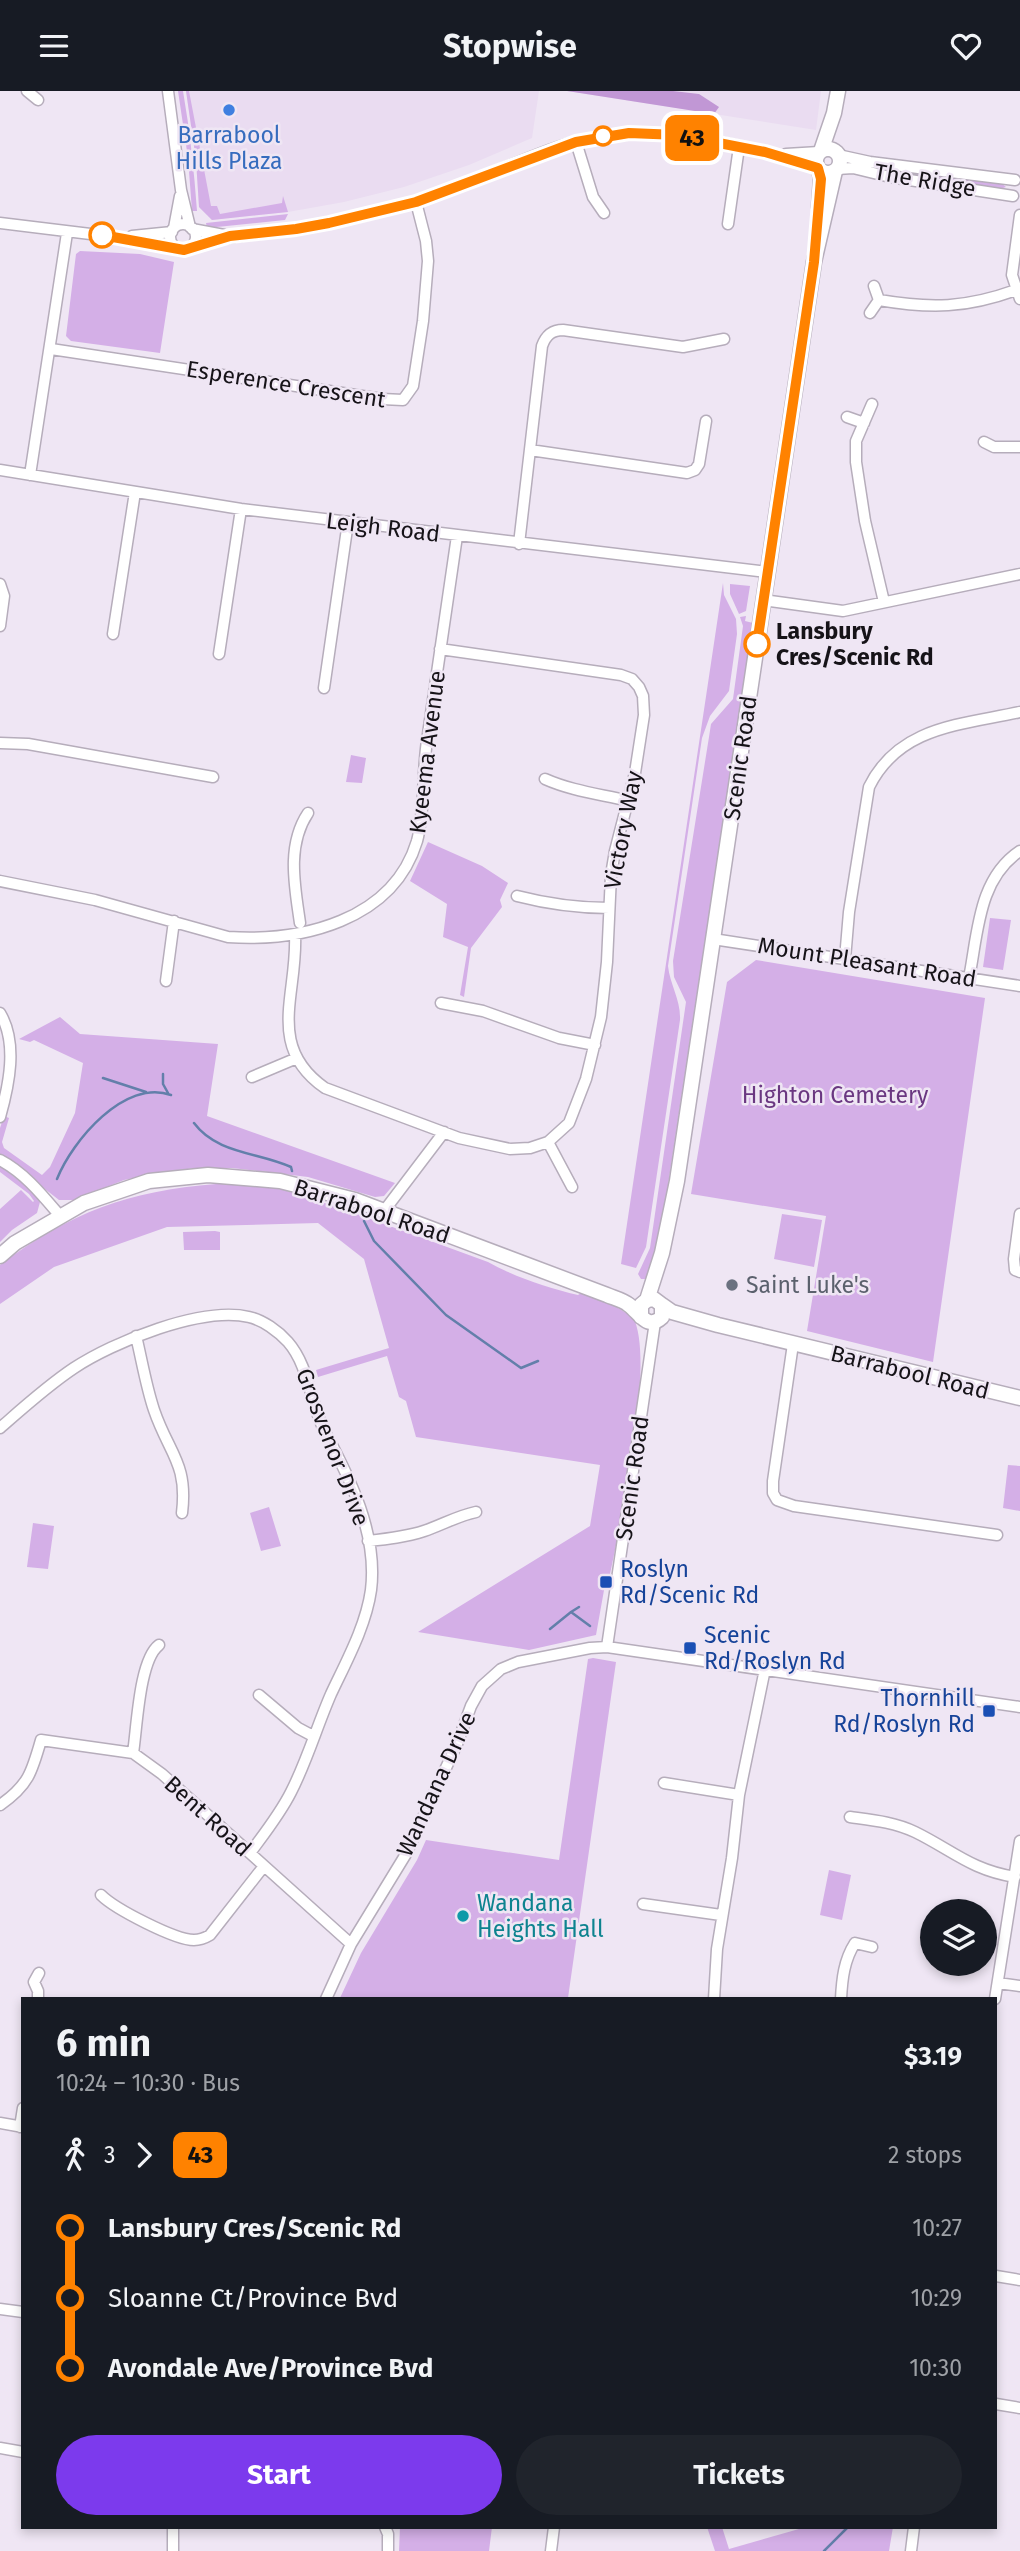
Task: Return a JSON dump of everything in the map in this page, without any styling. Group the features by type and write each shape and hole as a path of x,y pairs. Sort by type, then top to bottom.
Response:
{"main road":[{"name":"Scenic Road","path":"654,1302 677,1181 814,262 821,179 815,160 834,113 838,91"},
{"name":"Scenic Road","path":"814,262 837,162 834,113"},
{"path":"818,169 827,173 837,162 830,149 820,152"},
{"name":"Barrabool Road","path":"0,1256 15,1243 85,1203 149,1181 208,1175 280,1181 355,1200 626,1302 649,1320 718,1325"},
{"name":"Barrabool Road","path":"626,1302 654,1302 672,1313 1020,1398"},
{"path":"654,1302 662,1317 649,1320 640,1309 654,1302"}],"street":[{"path":"27,91 38,100"},
{"path":"168,91 181,190 194,242 188,249"},
{"path":"0,223 68,233 116,236 188,249 230,236 307,227 416,202 576,142 602,136 654,133 765,152 792,155 820,152"},
{"path":"576,142 593,197 604,213"},
{"path":"728,224 739,147"},
{"path":"765,152 818,169"},
{"name":"The Ridge","path":"837,162 869,162 1018,178"},
{"name":"The Ridge","path":"837,162 890,177 1016,197"},
{"path":"879,300 942,307 1018,294 1012,275 1020,215 1016,197 1009,186 1018,178"},
{"path":"175,247 170,239 181,190"},
{"name":"Esperence Crescent","path":"51,349 403,400 413,386 427,284 426,241 416,202"},
{"path":"116,236 173,230 182,224 230,236"},
{"path":"30,475 68,233"},
{"path":"874,286 879,300"},
{"path":"870,313 879,300"},
{"path":"519,544 542,346 553,331 683,347 724,339"},
{"path":"872,404 856,440 856,462 865,521 884,602"},
{"path":"847,417 864,423"},
{"path":"530,450 687,473 695,470 699,464 706,421"},
{"path":"984,442 994,447 1020,447"},
{"name":"Leigh Road","path":"0,470 241,509 767,572"},
{"path":"113,634 135,492"},
{"path":"219,655 241,509"},
{"path":"324,688 348,522"},
{"name":"Kyeema Avenue","path":"0,881 57,891 228,937 295,935 329,926 365,908 389,889 410,859 421,822 423,770 457,536"},
{"path":"763,600 843,611 1020,574"},
{"path":"0,584 4,596 0,626"},
{"name":"Victory Way","path":"440,649 621,675 632,679 639,687 645,705 629,801 615,851 605,986 595,1045 575,1111 569,1123 548,1142"},
{"path":"845,959 849,912 869,786 877,770 905,743 928,732 1020,712"},
{"path":"0,743 28,744 213,777"},
{"path":"545,779 566,789 596,792 629,801"},
{"path":"300,923 293,865 299,832 308,813"},
{"path":"969,978 985,895 1000,867 1020,851"},
{"path":"517,896 577,908 609,908"},
{"path":"166,981 174,921"},
{"path":"295,935 288,1023 297,1058 309,1075 325,1088 486,1145 510,1149 530,1148 548,1142 572,1187"},
{"name":"Mount Pleasant Road","path":"713,939 1020,986"},
{"path":"441,1003 483,1011 559,1038 595,1045"},
{"path":"0,1013 8,1027 10,1048 8,1087 0,1117"},
{"path":"252,1077 297,1058"},
{"path":"384,1211 444,1132"},
{"path":"0,1160 35,1187 61,1216"},
{"path":"1020,1214 1014,1270 1020,1272"},
{"name":"Grosvenor Drive","path":"0,1428 53,1382 75,1368 117,1344 179,1323 233,1315 260,1321 288,1342 302,1365 318,1416 342,1460 354,1490 369,1541 371,1591 367,1608 291,1793 250,1853"},
{"name":"Scenic Road","path":"607,1647 651,1350 649,1320"},
{"path":"136,1336 152,1405 182,1475 182,1513"},
{"path":"793,1344 773,1481 773,1493 777,1500 790,1505 997,1535"},
{"path":"369,1541 425,1531 454,1517 476,1511"},
{"path":"133,1753 146,1668 153,1649 159,1645"},
{"name":"Wandana Drive","path":"327,1997 351,1944 406,1854 457,1744 471,1706 482,1686 503,1668 518,1662 607,1647 1020,1707"},
{"path":"714,1997 721,1915 732,1858 739,1795 765,1669"},
{"path":"259,1695 277,1712 313,1736"},
{"name":"Bent Road","path":"0,1804 17,1793 27,1781 41,1740 133,1753 152,1766 351,1944"},
{"path":"664,1783 739,1795"},
{"path":"850,1817 896,1825 915,1832 976,1868 1014,1877"},
{"path":"996,1997 1020,1841"},
{"path":"101,1895 109,1904 132,1916 186,1939 203,1939 210,1935 264,1866"},
{"path":"643,1904 721,1915"},
{"path":"841,1997 851,1942 872,1947"},
{"path":"32,1980 38,1990 38,1997"},
{"path":"998,1983 1020,1986"},
{"path":"0,2123 21,2127"},
{"path":"997,2276 1020,2280"},
{"path":"0,2309 21,2312"},
{"path":"997,2404 1020,2408"},
{"path":"0,2448 21,2452"},
{"path":"173,2529 173,2551"},
{"path":"386,2529 388,2551"},
{"path":"551,2551 554,2529"},
{"path":"911,2551 914,2529"}],"shaded area":[{"path":"186,91 539,91 532,138 469,165 404,187 344,202 288,212 212,220 199,207 196,160"},
{"path":"567,91 821,91 816,130"},
{"path":"567,91 673,91 699,94 719,107 714,114"}],"green space":[{"path":"178,91 183,91 197,211 192,211 188,158"},
{"path":"186,91 189,91 211,206 217,206 220,214 282,203 283,196 288,212 212,220 199,207 196,160"},
{"path":"855,162 1001,183 1006,187 1000,189 891,174"},
{"path":"288,214 285,220 207,228 206,223"},
{"path":"80,251 140,254 174,262 160,353 71,341 66,336 76,254"},
{"path":"723,583 724,595 736,619 737,634 729,691 710,716 702,738 668,966 680,1020 646,1247 636,1268 621,1264"},
{"path":"730,584 750,586 746,611 739,614 730,594"},
{"path":"746,616 745,621 753,623 659,1245 648,1279 641,1279 638,1274 650,1248 686,1002 674,977 673,961 711,724 733,699 743,626 740,617"},
{"path":"351,755 366,758 362,783 346,782"},
{"path":"428,842 482,866 508,883 500,900 502,907 471,948 464,997 460,995 468,947 443,937 447,904 410,881"},
{"path":"990,918 1011,920 1003,970 983,967"},
{"name":"Highton Cemetery","path":"756,960 985,998 933,1362 807,1331 826,1216 691,1194 727,982"},
{"path":"60,1017 80,1034 218,1044 207,1116 395,1183 384,1196 375,1197 308,1177 232,1168 195,1168 124,1180 74,1200 59,1200 0,1154 0,1128 4,1116 9,1118 2,1142 4,1148 42,1175 50,1167 75,1113 83,1063 34,1040 30,1042 19,1039"},
{"path":"0,1166 30,1189 40,1202 37,1213 0,1242 0,1209 21,1190 34,1201 0,1172"},
{"path":"250,1184 284,1190 488,1262 532,1281 606,1301 633,1317 639,1338 640,1369 634,1444 621,1522 609,1579 606,1579 596,1635 529,1650 418,1632 590,1526 600,1465 416,1437 406,1401 399,1397 387,1356 318,1377 316,1370 389,1348 364,1259 318,1223 167,1227 54,1267 0,1304 0,1265 51,1231 102,1207 128,1199 184,1187"},
{"path":"782,1214 822,1220 814,1267 774,1259"},
{"path":"183,1232 220,1232 220,1250 184,1250"},
{"path":"1008,1465 1020,1466 1020,1511 1003,1508"},
{"path":"269,1507 281,1546 261,1551 250,1513"},
{"path":"33,1523 54,1526 48,1569 27,1567"},
{"path":"588,1659 616,1662 568,1997 340,1997 361,1953 417,1860 426,1840 559,1860"},
{"path":"829,1870 851,1875 842,1920 820,1915"},
{"path":"400,2529 492,2529 489,2551 399,2551"},
{"path":"708,2529 723,2529 729,2549 799,2529 893,2529 889,2551 715,2551"}],"waterway":[{"path":"163,1074 163,1084 168,1093"},
{"path":"103,1078 146,1092"},
{"path":"57,1179 75,1147 102,1116 136,1096 154,1092 171,1095"},
{"path":"194,1123 203,1133 226,1147 278,1162 291,1167 292,1171"},
{"path":"364,1221 374,1241 446,1315 521,1368 538,1361"},
{"path":"571,1612 579,1607"},
{"path":"550,1629 571,1612 590,1626"},
{"path":"824,2551 846,2529"}],"bus line":[{"name":"43","path":"102,235 184,250 230,236 329,223 416,202 576,142 629,133 678,135 765,152 818,168 821,179 814,262 757,644"}],"place":[{"name":"Barrabool Hills Plaza","path":"229,110"},
{"name":"Lansbury Cres/Scenic Rd","path":"757,644"},
{"name":"Saint Luke's","path":"732,1285"},
{"name":"Roslyn Rd/Scenic Rd","path":"606,1582"},
{"name":"Scenic Rd/Roslyn Rd","path":"690,1648"},
{"name":"Thornhill Rd/Roslyn Rd","path":"989,1711"},
{"name":"Wandana Heights Hall","path":"463,1916"}]}
